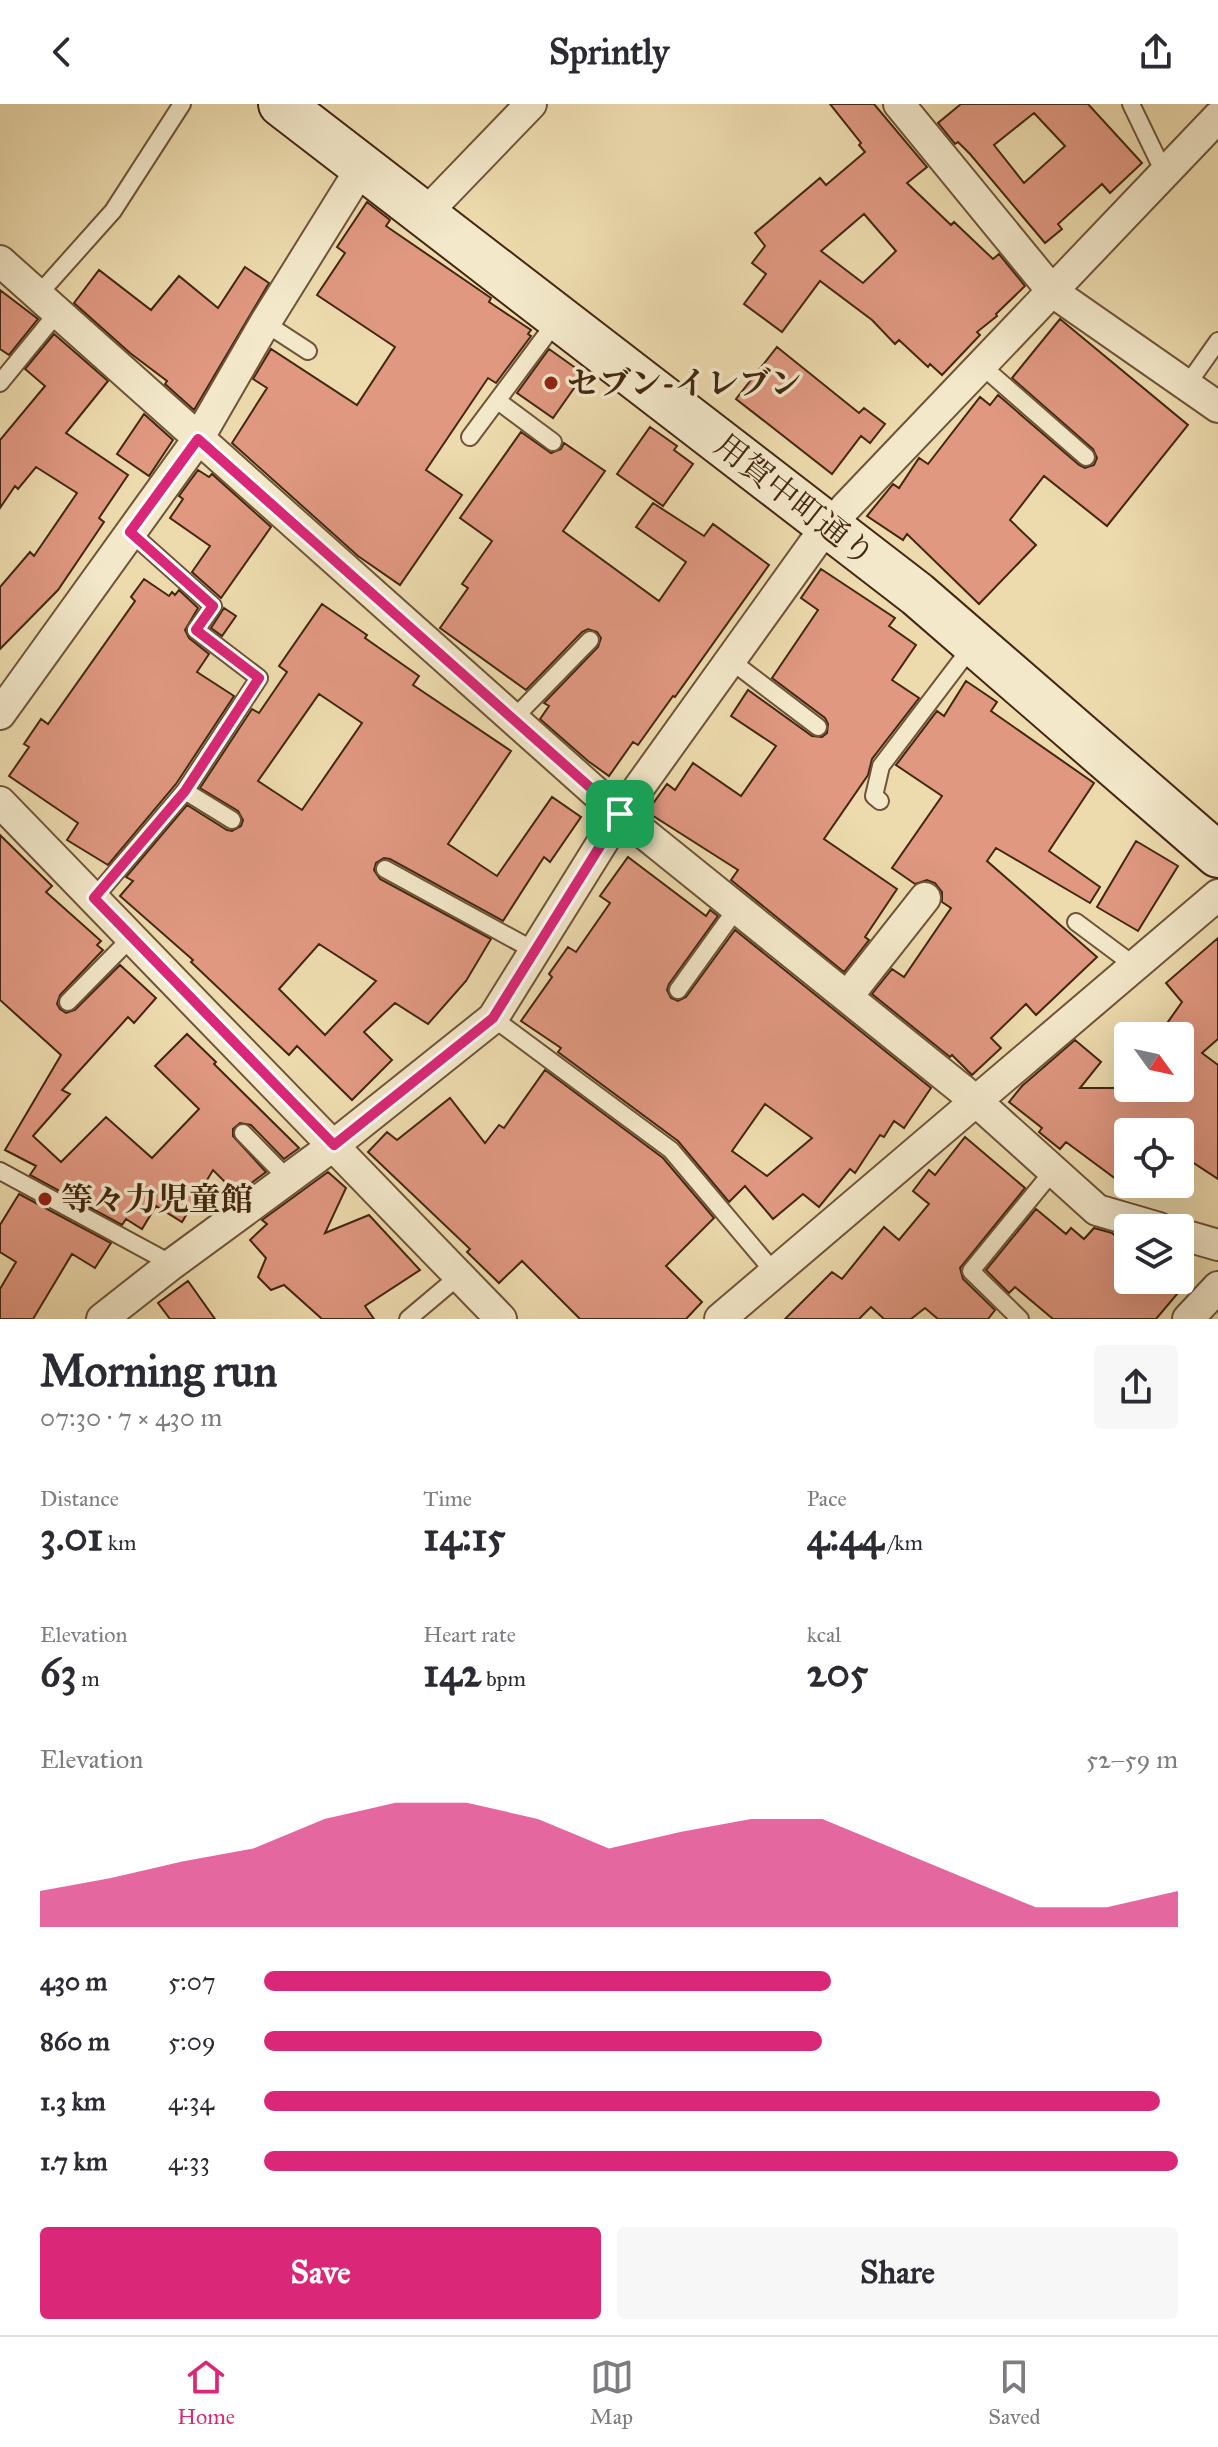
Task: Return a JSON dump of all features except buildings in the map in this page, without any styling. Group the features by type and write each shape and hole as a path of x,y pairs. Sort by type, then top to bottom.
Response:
{"street":[{"name":"用賀中町通り","path":"281,104 917,594 1218,855"},
{"path":"425,214 531,104"},
{"path":"899,104 1053,292 1218,407"},
{"path":"102,1319 334,1145 493,1018 620,814 828,526 1218,117"},
{"path":"0,714 198,439 265,323 362,167"},
{"path":"0,261 620,814 976,1101 1097,1210 1114,1215"},
{"path":"0,802 501,1319"},
{"path":"722,1318 1218,895"},
{"path":"847,997 925,898"},
{"path":"1194,1238 1218,1245"},
{"path":"1188,1319 1218,1287"}],"lane":[{"path":"0,383 48,304 182,104"},
{"path":"1131,104 1159,162 1166,170"},
{"path":"470,437 559,318"},
{"path":"265,323 308,351"},
{"path":"1187,385 1218,341"},
{"path":"982,366 1086,457"},
{"path":"498,401 553,442"},
{"path":"94,898 185,791 259,678 196,630 213,606 130,532"},
{"path":"513,719 590,640"},
{"path":"880,801 874,796 881,766 974,643"},
{"path":"730,660 818,727"},
{"path":"185,791 232,820"},
{"path":"385,869 535,951"},
{"path":"678,990 737,908"},
{"path":"1076,922 1135,966"},
{"path":"68,1002 131,938"},
{"path":"493,1018 671,1150 774,1272"},
{"path":"243,1133 287,1178"},
{"path":"0,1171 172,1264"},
{"path":"1020,1319 971,1271 1053,1171"},
{"path":"408,1319 459,1276"}],"place":[{"name":"セブン-イレブン","path":"551,383"},
{"name":"等々力児童館","path":"45,1199"}],"route":[{"path":"198,439 620,814 493,1018 334,1145 94,898 185,791 259,678 196,630 213,606 130,532 198,439"}]}
